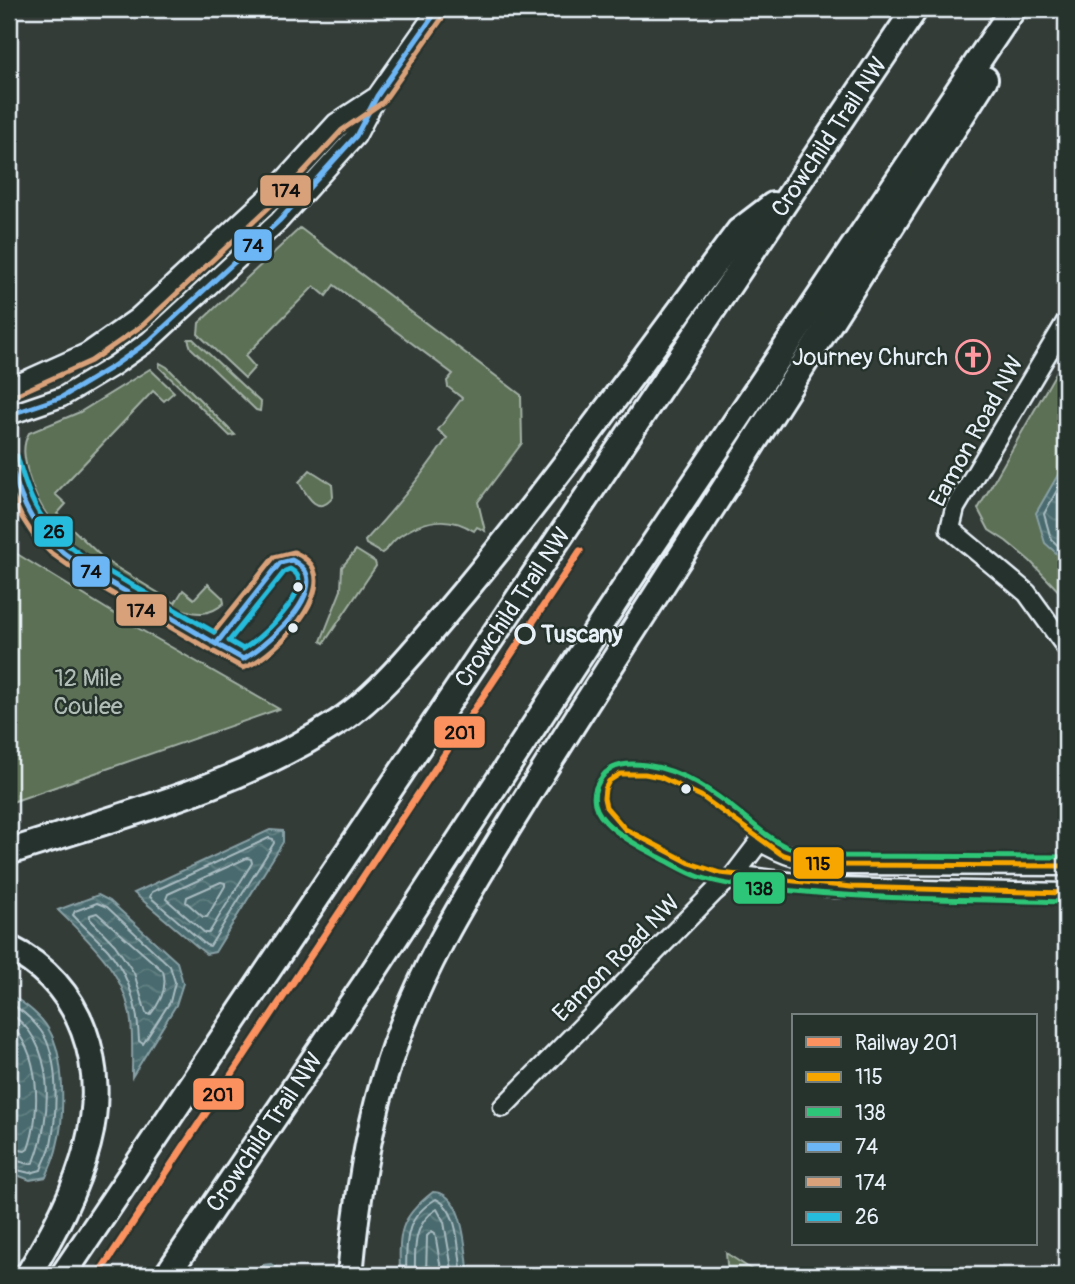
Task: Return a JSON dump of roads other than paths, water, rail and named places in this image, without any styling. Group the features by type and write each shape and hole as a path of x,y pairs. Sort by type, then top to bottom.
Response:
{"highway":[{"name":"Crowchild Trail NW","path":"64,1275 915,9"},
{"name":"Crowchild Trail NW","path":"167,1275 373,972 646,555 1013,9"},
{"path":"351,1275 367,1146 385,1077 408,1014 434,956 475,881 549,761 817,346 1015,32 1021,9"},
{"path":"9,852 136,813 222,781 276,758 340,721 383,683 530,513 739,231 790,192"},
{"path":"9,948 39,966 70,1000 80,1018 92,1065 92,1119 85,1153 64,1212 28,1275"}],"street":[{"path":"9,415 62,397 149,341 287,212 356,136 377,96 438,9"},
{"path":"9,388 87,353 137,318 272,193 336,124 377,96"},
{"name":"Eamon Road NW","path":"1066,322 955,508 950,529 1027,593 1066,647"},
{"name":"Eamon Road NW","path":"502,1107 714,892 734,875 760,841 798,860 833,865 877,865"},
{"path":"877,889 877,865 1066,866"},
{"path":"734,875 835,888 1066,893"}],"water":[{"path":"1066,461 1066,562 1045,543 1036,513"},
{"path":"270,830 283,831 283,842 215,952 206,954 134,893"},
{"path":"98,895 110,901 177,962 183,983 176,1005 132,1077 131,1022 122,988 105,960 58,910"},
{"path":"9,994 31,1009 45,1024 54,1042 61,1071 60,1134 55,1154 46,1177 30,1180 9,1172"},
{"path":"433,1192 444,1195 452,1202 457,1212 469,1275 400,1275 403,1228 413,1210"},
{"path":"271,1264 279,1269 279,1275 256,1275 263,1265"}],"rail line":[{"name":"201","path":"98,1275 580,551"}],"place":[{"name":"Journey Church","path":"973,357"},
{"name":"Tuscany","path":"525,634"}],"park label":[{"name":"12 Mile Coulee","path":"88,692"}]}
